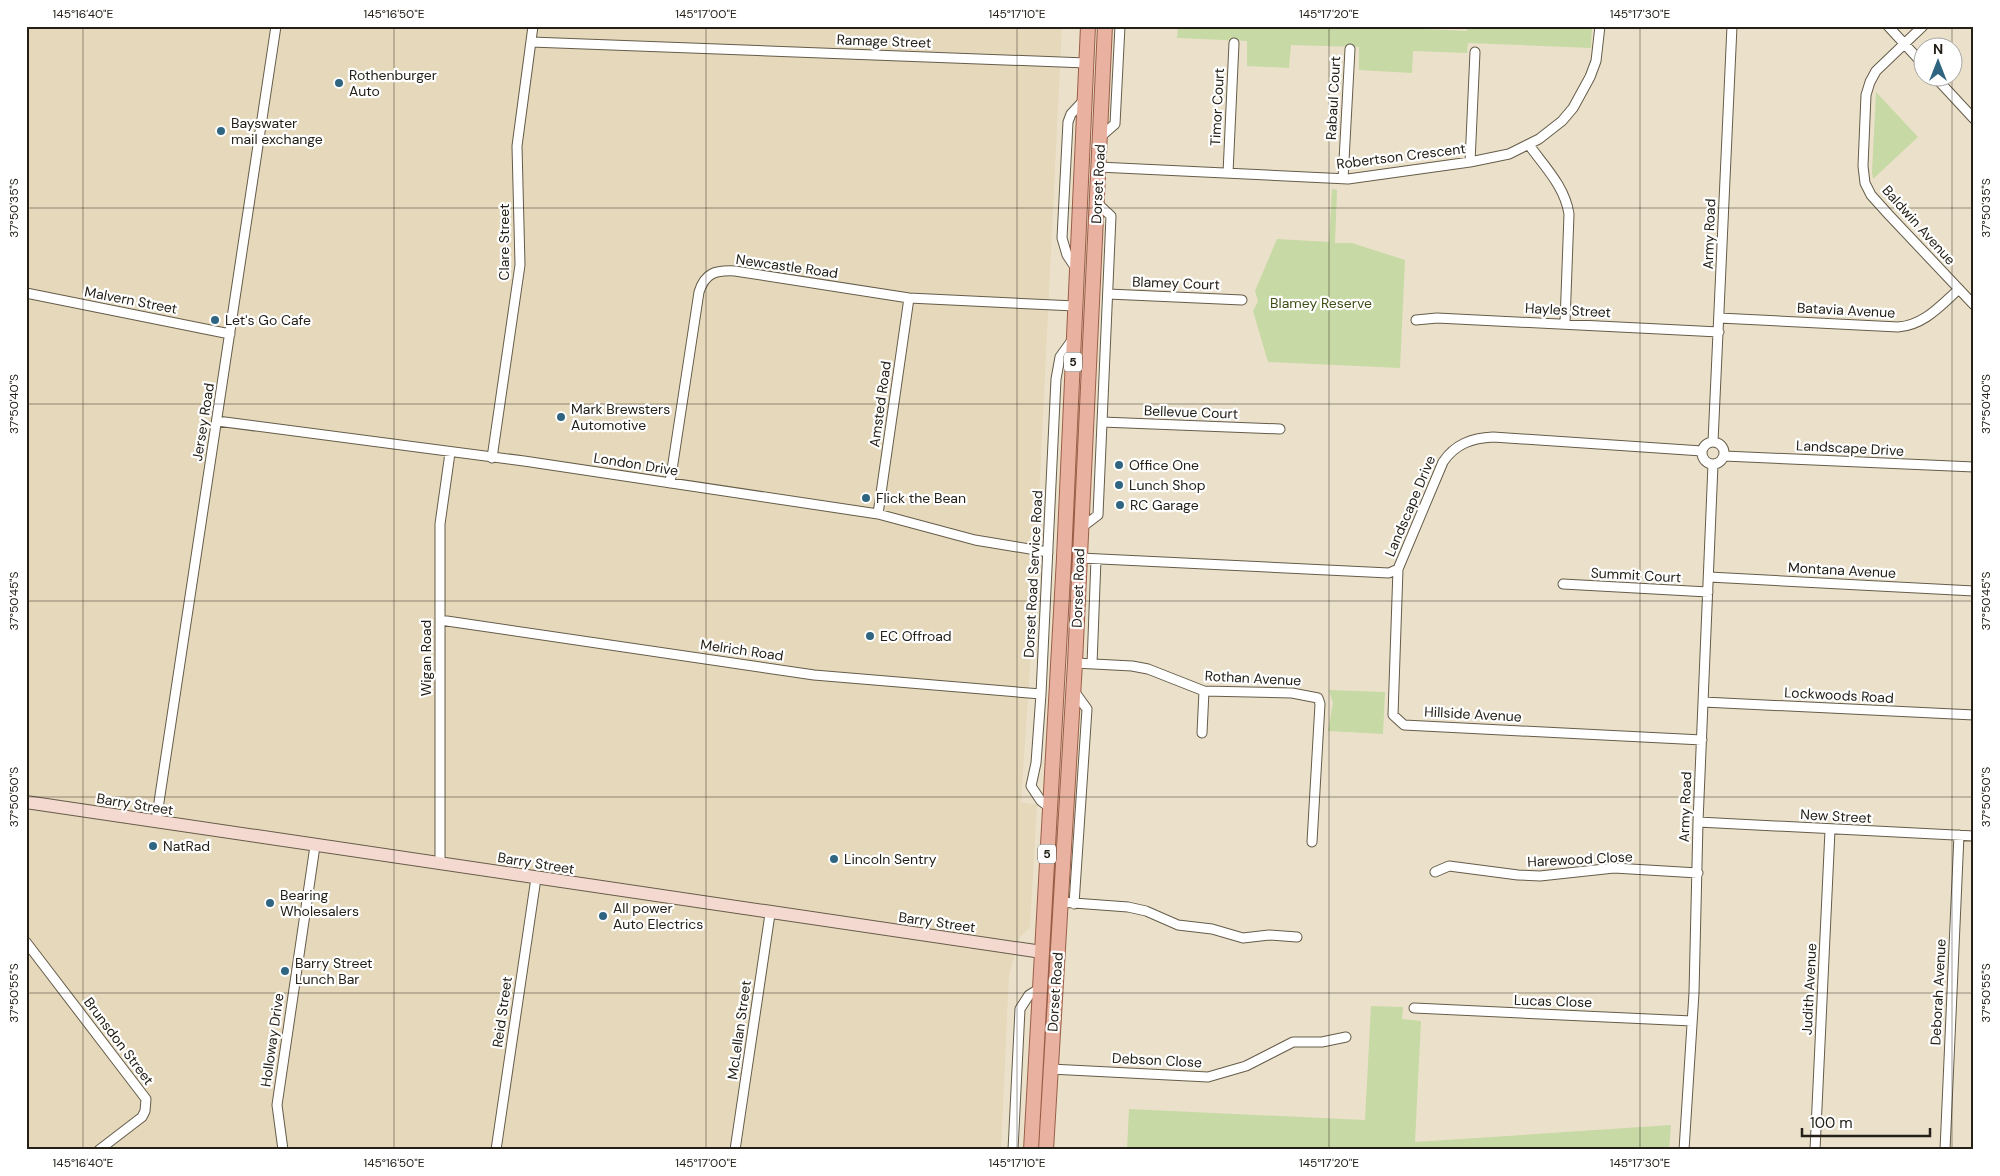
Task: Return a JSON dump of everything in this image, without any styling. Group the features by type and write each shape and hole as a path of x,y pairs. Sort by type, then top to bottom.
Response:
{"main road":[{"name":"Dorset Road","path":"1031,1150 1064,558 1088,26"},
{"name":"Dorset Road","path":"1046,1150 1057,954 1067,903 1066,802 1074,691 1105,26"},
{"path":"1086,63 1103,64"},
{"path":"1081,166 1098,167"},
{"path":"1064,558 1080,558"},
{"name":"Barry Street","path":"26,802 770,914 1042,952"},
{"path":"1050,808 1066,802"},
{"path":"1042,952 1057,954"}],"street":[{"name":"Jersey Road","path":"156,822 276,26"},
{"name":"Clare Street","path":"492,458 520,265 517,146 533,26"},
{"path":"1100,137 1115,124 1120,26"},
{"name":"Robertson Crescent","path":"1098,167 1343,179 1470,162 1508,154 1529,145 1562,121 1583,94 1596,61 1600,26"},
{"name":"Army Road","path":"1713,442 1732,26"},
{"path":"1888,26 1912,52"},
{"name":"Baldwin Avenue","path":"1923,26 1876,71 1870,82 1866,95 1863,166 1865,183 1871,194 1889,215 1974,305"},
{"name":"Ramage Street","path":"531,42 1086,63"},
{"name":"Timor Court","path":"1228,173 1234,42"},
{"name":"Rabaul Court","path":"1343,179 1350,49"},
{"path":"1470,162 1475,52"},
{"path":"1945,88 1974,119"},
{"path":"1077,270 1067,255 1062,238 1068,122 1072,114 1085,99"},
{"path":"1529,145 1562,189 1567,200 1569,214 1565,323"},
{"path":"1081,528 1098,515 1111,216 1097,204"},
{"name":"Newcastle Road","path":"670,483 699,292 703,280 720,270 909,298 1075,306"},
{"name":"Batavia Avenue","path":"1719,318 1898,327 1913,326 1922,321 1959,289"},
{"name":"Malvern Street","path":"26,293 230,334"},
{"name":"Blamey Court","path":"1108,294 1242,300"},
{"name":"Amsted Road","path":"878,514 909,298"},
{"name":"Hayles Street","path":"1416,320 1437,318 1565,323 1719,332"},
{"name":"Dorset Road Service Road","path":"1050,808 1041,801 1031,786 1036,763 1041,694 1048,516 1057,372 1060,358 1074,339"},
{"path":"1089,370 1102,401"},
{"name":"London Drive","path":"217,421 670,483 878,514 975,540 1048,552"},
{"name":"Bellevue Court","path":"1102,422 1280,429"},
{"name":"Landscape Drive","path":"1080,558 1389,573 1398,569 1443,462 1455,448 1465,442 1493,438 1702,451"},
{"path":"1713,442 1722,446 1724,456 1720,462 1713,464 1704,460 1702,451 1704,446 1713,442"},
{"name":"Wigan Road","path":"440,864 440,524 450,453"},
{"name":"Landscape Drive","path":"1724,456 1974,467"},
{"name":"Army Road","path":"1684,1150 1692,1021 1698,873 1698,822 1713,464"},
{"path":"1092,664 1096,559"},
{"name":"Hillside Avenue","path":"1398,569 1393,715 1404,725 1702,740"},
{"name":"Montana Avenue","path":"1709,577 1974,591"},
{"name":"Summit Court","path":"1563,584 1708,592"},
{"name":"Melrich Road","path":"440,620 814,675 1041,694"},
{"name":"Rothan Avenue","path":"1075,663 1132,666 1148,669 1204,691 1292,693 1318,698 1320,704 1312,842"},
{"path":"1074,691 1088,709 1067,903 1128,907 1146,911 1183,926 1212,929 1243,938 1269,934 1297,937"},
{"path":"1202,733 1204,691"},
{"name":"Lockwoods Road","path":"1703,702 1974,715"},
{"name":"New Street","path":"1698,822 1974,836"},
{"name":"Judith Avenue","path":"1815,1150 1830,830"},
{"name":"Deborah Avenue","path":"1945,1150 1959,835"},
{"name":"Holloway Drive","path":"283,1150 277,1106 315,846"},
{"name":"Harewood Close","path":"1435,872 1448,866 1540,876 1614,868 1698,873"},
{"name":"Reid Street","path":"496,1150 536,878"},
{"name":"McLellan Street","path":"735,1150 770,914"},
{"name":"Brunsdon Street","path":"26,942 146,1099 146,1111 142,1117 99,1150"},
{"path":"1013,1150 1020,1009 1029,995 1039,989"},
{"name":"Lucas Close","path":"1414,1008 1692,1021"},
{"name":"Debson Close","path":"1050,1069 1208,1077 1246,1066 1293,1042 1322,1042 1346,1037"}],"shaded area":[{"path":"26,26 1062,26 1033,622 1021,802 1037,805 1030,927 1020,937 1009,975 1001,1150 26,1150"}],"green space":[{"path":"1178,26 1362,26 1467,31 1467,26 1592,27 1591,48 1468,43 1467,53 1413,51 1412,73 1359,70 1359,47 1291,45 1289,68 1247,66 1247,41 1177,38"},
{"path":"1876,92 1918,137 1873,179 1872,172"},
{"name":"Blamey Reserve","path":"1332,189 1337,190 1335,243 1352,243 1405,260 1400,368 1268,362 1253,311 1258,301 1255,291 1277,239 1329,242"},
{"path":"1329,690 1385,692 1383,734 1328,731 1333,703"},
{"path":"1371,1006 1403,1007 1402,1019 1421,1021 1415,1142 1671,1125 1669,1150 1127,1150 1129,1109 1365,1120"}],"place":[{"name":"Rothenburger Auto","path":"339,83"},
{"name":"Bayswater mail exchange","path":"221,131"},
{"name":"Let's Go Cafe","path":"215,320"},
{"name":"Mark Brewsters Automotive","path":"561,417"},
{"name":"Office One","path":"1119,465"},
{"name":"Lunch Shop","path":"1119,485"},
{"name":"Flick the Bean","path":"866,498"},
{"name":"RC Garage","path":"1120,505"},
{"name":"EC Offroad","path":"870,636"},
{"name":"NatRad","path":"153,846"},
{"name":"Lincoln Sentry","path":"834,859"},
{"name":"Bearing Wholesalers","path":"270,903"},
{"name":"All power Auto Electrics","path":"603,916"},
{"name":"Barry Street Lunch Bar","path":"285,971"}]}
